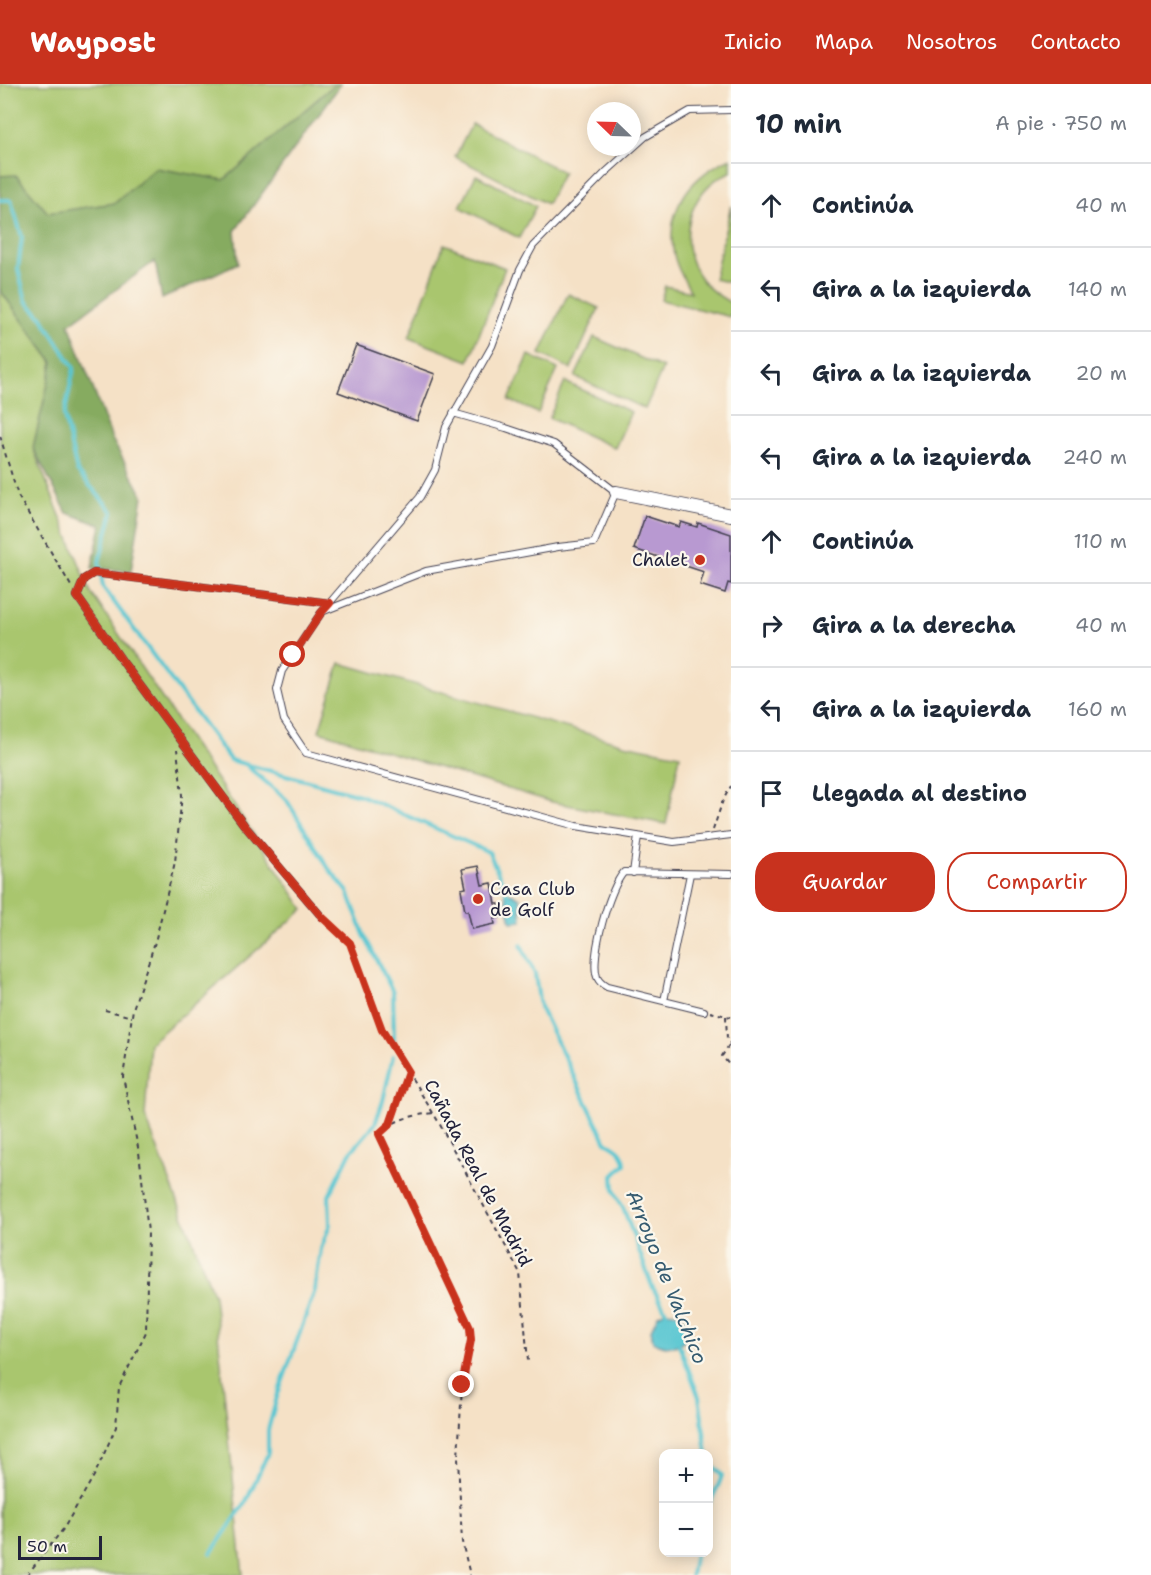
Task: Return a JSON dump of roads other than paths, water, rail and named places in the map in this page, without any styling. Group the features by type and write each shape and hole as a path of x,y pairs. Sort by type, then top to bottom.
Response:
{"street":[{"path":"616,492 731,515"}],"lane":[{"path":"731,110 690,111 645,137 606,172 533,246 520,270 492,346 446,427 435,470 420,497 321,613 282,671 277,690 284,720 306,753 576,826 674,842 731,835"},
{"path":"321,613 426,571 558,547 594,543 616,492 554,444 453,413"},
{"path":"321,916 244,825 125,665 77,596 84,579 94,573 330,603"},
{"path":"633,873 638,836"},
{"path":"704,1011 607,987 598,981 596,959 603,922 612,890 624,872 731,874"},
{"path":"664,1001 690,874"}],"water":[{"path":"511,893 520,898 522,921 511,922 505,894"},
{"path":"666,1311 678,1314 685,1319 688,1327 683,1341 676,1345 665,1346 653,1341 651,1330 658,1315"}],"waterway":[{"name":"Arroyo de Valchico","path":"0,200 11,200 22,237 18,269 26,301 41,316 74,368 64,416 77,471 113,512 99,562 103,587 230,760 360,795 489,852 509,898"},
{"path":"248,767 286,799 329,869 348,892 364,935 393,992 394,1040"},
{"name":"Arroyo de Valchico","path":"521,945 535,974 540,1007 606,1142 617,1148 623,1156 625,1164 613,1176 614,1190 624,1210 652,1286 668,1315"},
{"path":"211,1553 246,1502 268,1453 268,1430 277,1397 315,1290 321,1249 330,1224 329,1196 350,1153 375,1124 383,1101 393,1056"},
{"name":"Arroyo de Valchico","path":"678,1342 699,1397 706,1449"},
{"name":"Arroyo de Valchico","path":"713,1466 722,1475 713,1497"},
{"name":"Arroyo de Valchico","path":"691,1575 694,1557"}],"place":[{"name":"Chalet","path":"700,560"},
{"name":"Casa Club de Golf","path":"478,899"}]}
